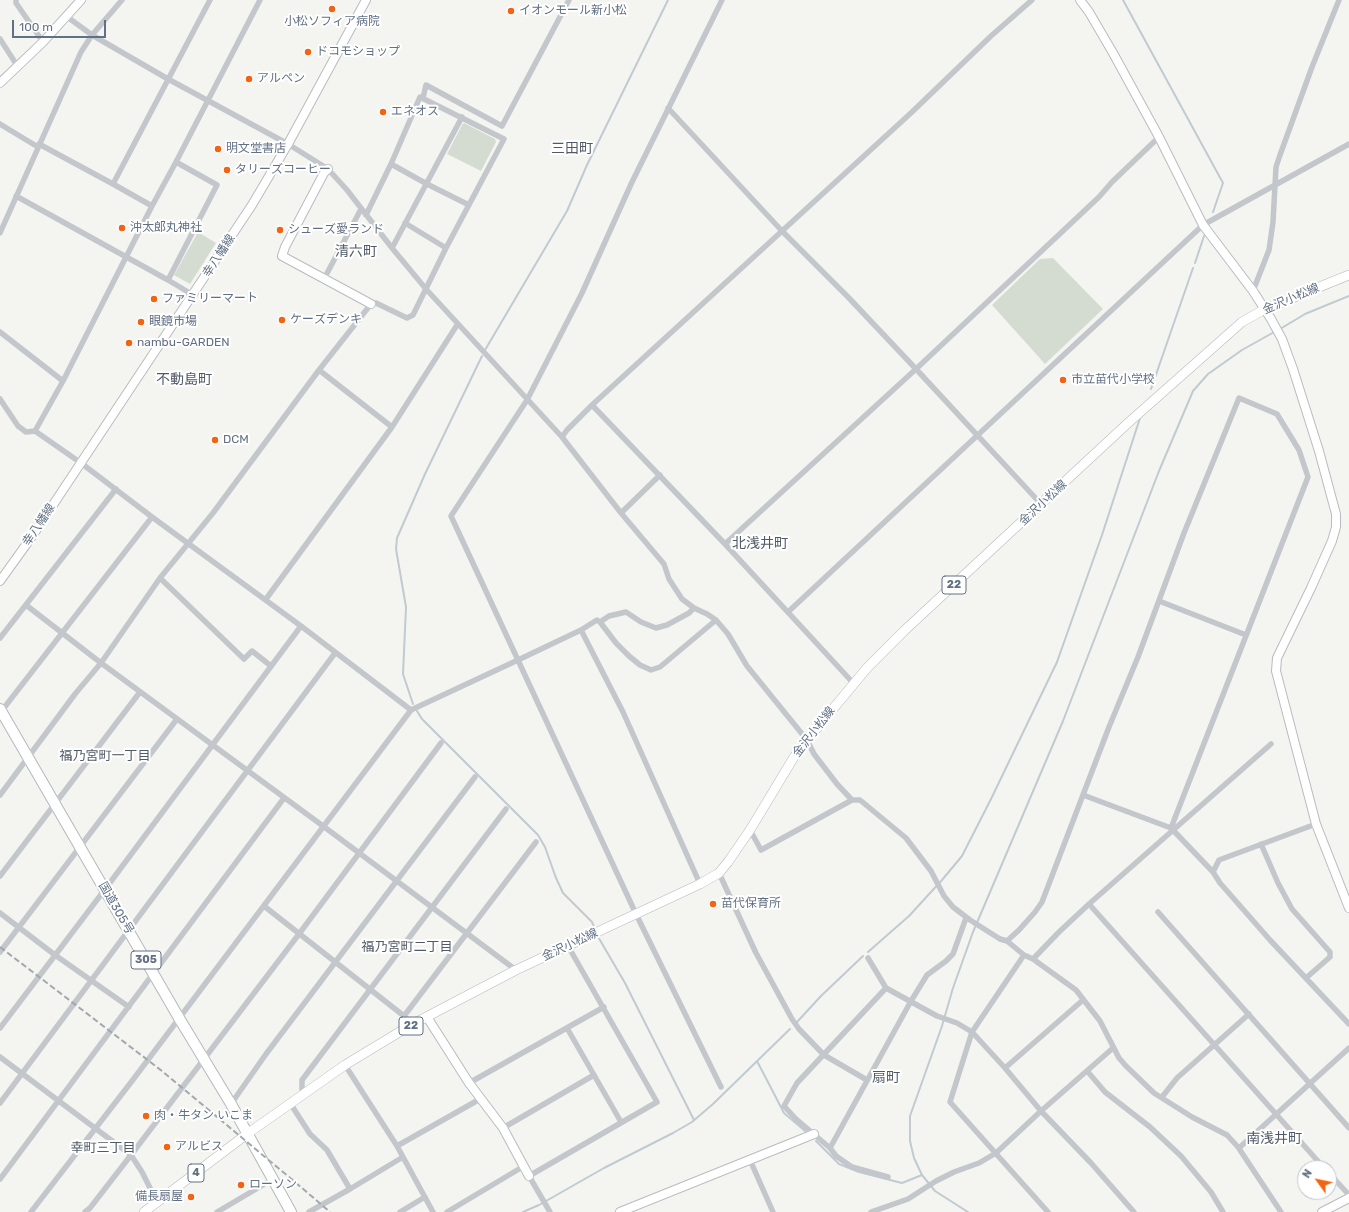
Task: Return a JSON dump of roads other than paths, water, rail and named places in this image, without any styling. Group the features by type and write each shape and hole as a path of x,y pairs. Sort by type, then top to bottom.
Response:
{"highway":[{"name":"国道305号","path":"0,711 179,1018 205,1059 291,1212"}],"main road":[{"name":"金沢小松線","path":"247,1134 345,1065 427,1017 516,970 700,884 719,873 750,830 790,763 807,740 883,651 905,630 1128,423 1242,322 1265,309 1349,275"},
{"name":"4","path":"144,1212 247,1134"}],"street":[{"path":"16,0 16,3 43,42"},
{"path":"0,83 43,42 81,0"},
{"path":"0,233 38,145 81,52 92,34 122,0"},
{"path":"114,184 210,0"},
{"path":"35,430 63,381 152,206 260,0"},
{"name":"幸八幡線","path":"0,580 33,535 252,205 288,144 366,0"},
{"path":"423,98 426,85 502,126 569,0"},
{"path":"721,1087 636,914 451,516 527,400 582,292 632,182 722,0"},
{"path":"562,437 592,405 912,112 991,36 1032,0"},
{"path":"1080,0 1089,12 1159,137 1203,225 1253,291 1272,319 1282,339 1304,402 1336,514 1336,527 1332,541 1311,588 1277,658 1276,671 1313,825 1349,908"},
{"path":"1253,291 1269,250 1276,184 1276,167 1289,127 1339,0"},
{"path":"66,16 92,34 168,80 288,144 328,169 347,190 426,289 562,437 621,513 664,564 669,578 682,598 694,608 708,614 716,620 728,634 747,666 807,740 814,754 837,784 852,800"},
{"path":"0,39 18,66"},
{"path":"328,169 324,173 285,247 282,256 370,304 376,303 406,318 413,315 446,248 504,139 420,97 391,164 366,215"},
{"path":"668,108 782,231 848,297 916,369 1041,504"},
{"path":"392,248 462,117"},
{"path":"0,124 114,184 152,206"},
{"path":"725,544 916,369 1099,197 1112,182 1159,137"},
{"path":"788,612 1203,225 1349,144"},
{"path":"168,280 218,185 176,162"},
{"path":"391,164 469,205"},
{"path":"16,196 193,295"},
{"path":"324,279 361,209"},
{"path":"405,224 446,248"},
{"path":"0,795 75,694 101,663 160,578 213,513 370,304"},
{"path":"266,599 392,427 458,325"},
{"path":"0,332 63,381"},
{"path":"319,370 392,427"},
{"path":"1007,941 1023,926 1042,902 1184,533 1239,398 1277,414 1299,450 1308,477 1172,829"},
{"path":"0,399 18,426 26,432 35,430 81,462 152,517 266,599 411,710"},
{"path":"592,405 725,544 854,684"},
{"path":"621,513 660,475"},
{"path":"0,638 116,489"},
{"path":"0,711 152,517"},
{"path":"160,578 244,659 252,651 271,666"},
{"path":"1159,600 1246,636"},
{"path":"26,605 101,663 516,970"},
{"path":"30,1212 179,1018 411,710 580,630 597,620 600,622 609,616 626,612 641,622 656,628 667,625 690,613 694,608"},
{"path":"600,622 616,643 629,656 640,665 651,670 660,667 716,620"},
{"path":"0,1028 301,626"},
{"path":"580,630 623,712 700,884"},
{"path":"0,1103 335,653"},
{"path":"0,876 140,692"},
{"path":"0,952 177,719"},
{"path":"85,1212 90,1208 205,1059 441,743"},
{"path":"1033,959 1059,932 1172,829 1271,744"},
{"path":"231,1104 266,1054 475,777"},
{"path":"1083,795 1172,829 1213,872 1270,940 1349,1024"},
{"path":"0,1179 284,798"},
{"path":"750,830 761,850 852,800 860,800 906,838 931,872 944,896 953,907 968,919 1000,939 1007,941 1024,955 1033,959 1076,990 1100,1021 1114,1048 1126,1066 1154,1093 1192,1117 1227,1135 1239,1148 1281,1212"},
{"path":"302,1095 302,1080 506,809"},
{"path":"1213,872 1219,860 1313,825"},
{"path":"404,1016 536,842"},
{"path":"1261,844 1278,883 1292,909 1330,952 1330,957 1306,978"},
{"path":"719,873 756,953 799,1029 824,1055 867,1080"},
{"path":"1089,904 1317,1160"},
{"path":"264,906 404,1016 411,1026"},
{"path":"1158,912 1349,1128"},
{"path":"0,913 55,955 129,1007"},
{"path":"830,1148 911,1001 927,975 953,954 968,919"},
{"path":"529,1176 657,1102 568,946"},
{"path":"1024,955 972,1032 950,1102 1048,1212"},
{"path":"868,958 886,988 937,1016 957,1023 972,1032 1041,1111 1091,1163 1134,1212"},
{"path":"886,988 797,1083 784,1106 796,1119 830,1148 836,1156 852,1167 888,1177"},
{"path":"1005,1068 1083,1000"},
{"path":"469,1083 604,1007"},
{"path":"1162,1097 1177,1078 1249,1014"},
{"path":"427,1017 469,1083 503,1128 550,1212"},
{"path":"567,1028 621,1122"},
{"path":"871,1212 908,1199 936,1181 954,1172 979,1163 996,1153 1041,1111 1114,1048"},
{"path":"1239,1148 1349,1048"},
{"path":"0,1057 131,1155 142,1172 157,1202"},
{"path":"345,1065 397,1146 433,1212"},
{"path":"1088,1072 1105,1092 1150,1127 1181,1156 1211,1192 1223,1212"},
{"path":"503,1128 594,1075"},
{"path":"397,1146 480,1099"},
{"path":"290,1103 310,1134 327,1150 350,1189"},
{"path":"620,1212 814,1134"},
{"path":"309,1212 403,1157"},
{"path":"750,1160 773,1212"},
{"path":"447,1212 524,1166"},
{"path":"216,1212 273,1179"},
{"path":"1337,1182 1349,1195"},
{"path":"400,1212 425,1197"},
{"path":"1322,1212 1349,1198"}],"waterway":[{"path":"485,350 567,211 587,165 668,0"},
{"path":"1123,0 1223,183 1213,212"},
{"path":"1195,263 1204,236"},
{"path":"1151,389 1193,268"},
{"path":"1280,329 1305,314 1349,296"},
{"path":"968,1212 935,1191 922,1175 914,1158 910,1141 910,1116 942,1026 953,988 973,932 1063,721 1159,471 1193,391 1208,374 1242,350 1276,331"},
{"path":"413,704 403,674 406,607 396,549 397,538 425,474 482,356"},
{"path":"868,952 909,916 962,856 1057,662 1102,535 1140,418"},
{"path":"417,711 422,719 538,835 545,847 563,893 592,922 596,931"},
{"path":"597,935 625,983 694,1120"},
{"path":"797,1022 821,996 863,956"},
{"path":"523,1212 539,1205 604,1168 692,1122 713,1104 790,1029"},
{"path":"757,1061 784,1113 805,1131"},
{"path":"816,1141 839,1164 859,1172 902,1183 922,1175"}],"railway":[{"path":"0,947 162,1071 330,1212"}],"place":[{"name":"小松ソフィア病院","path":"332,9"},
{"name":"イオンモール新小松","path":"511,11"},
{"name":"ドコモショップ","path":"308,52"},
{"name":"アルペン","path":"249,79"},
{"name":"エネオス","path":"383,112"},
{"name":"明文堂書店","path":"218,149"},
{"name":"タリーズコーヒー","path":"227,170"},
{"name":"沖太郎丸神社","path":"122,228"},
{"name":"シューズ愛ランド","path":"280,230"},
{"name":"ファミリーマート","path":"154,299"},
{"name":"ケーズデンキ","path":"282,320"},
{"name":"眼鏡市場","path":"141,322"},
{"name":"nambu-GARDEN","path":"129,343"},
{"name":"市立苗代小学校","path":"1063,380"},
{"name":"DCM","path":"215,440"},
{"name":"苗代保育所","path":"713,904"},
{"name":"肉・牛タン いこま","path":"146,1116"},
{"name":"アルビス","path":"167,1147"},
{"name":"ローソン","path":"241,1185"},
{"name":"備長扇屋","path":"191,1197"}],"district":[{"name":"三田町","path":"572,149"},
{"name":"清六町","path":"356,252"},
{"name":"不動島町","path":"184,380"},
{"name":"北浅井町","path":"760,544"},
{"name":"福乃宮町一丁目","path":"105,756"},
{"name":"福乃宮町二丁目","path":"407,947"},
{"name":"扇町","path":"886,1078"},
{"name":"南浅井町","path":"1274,1139"},
{"name":"幸町三丁目","path":"103,1148"}]}
